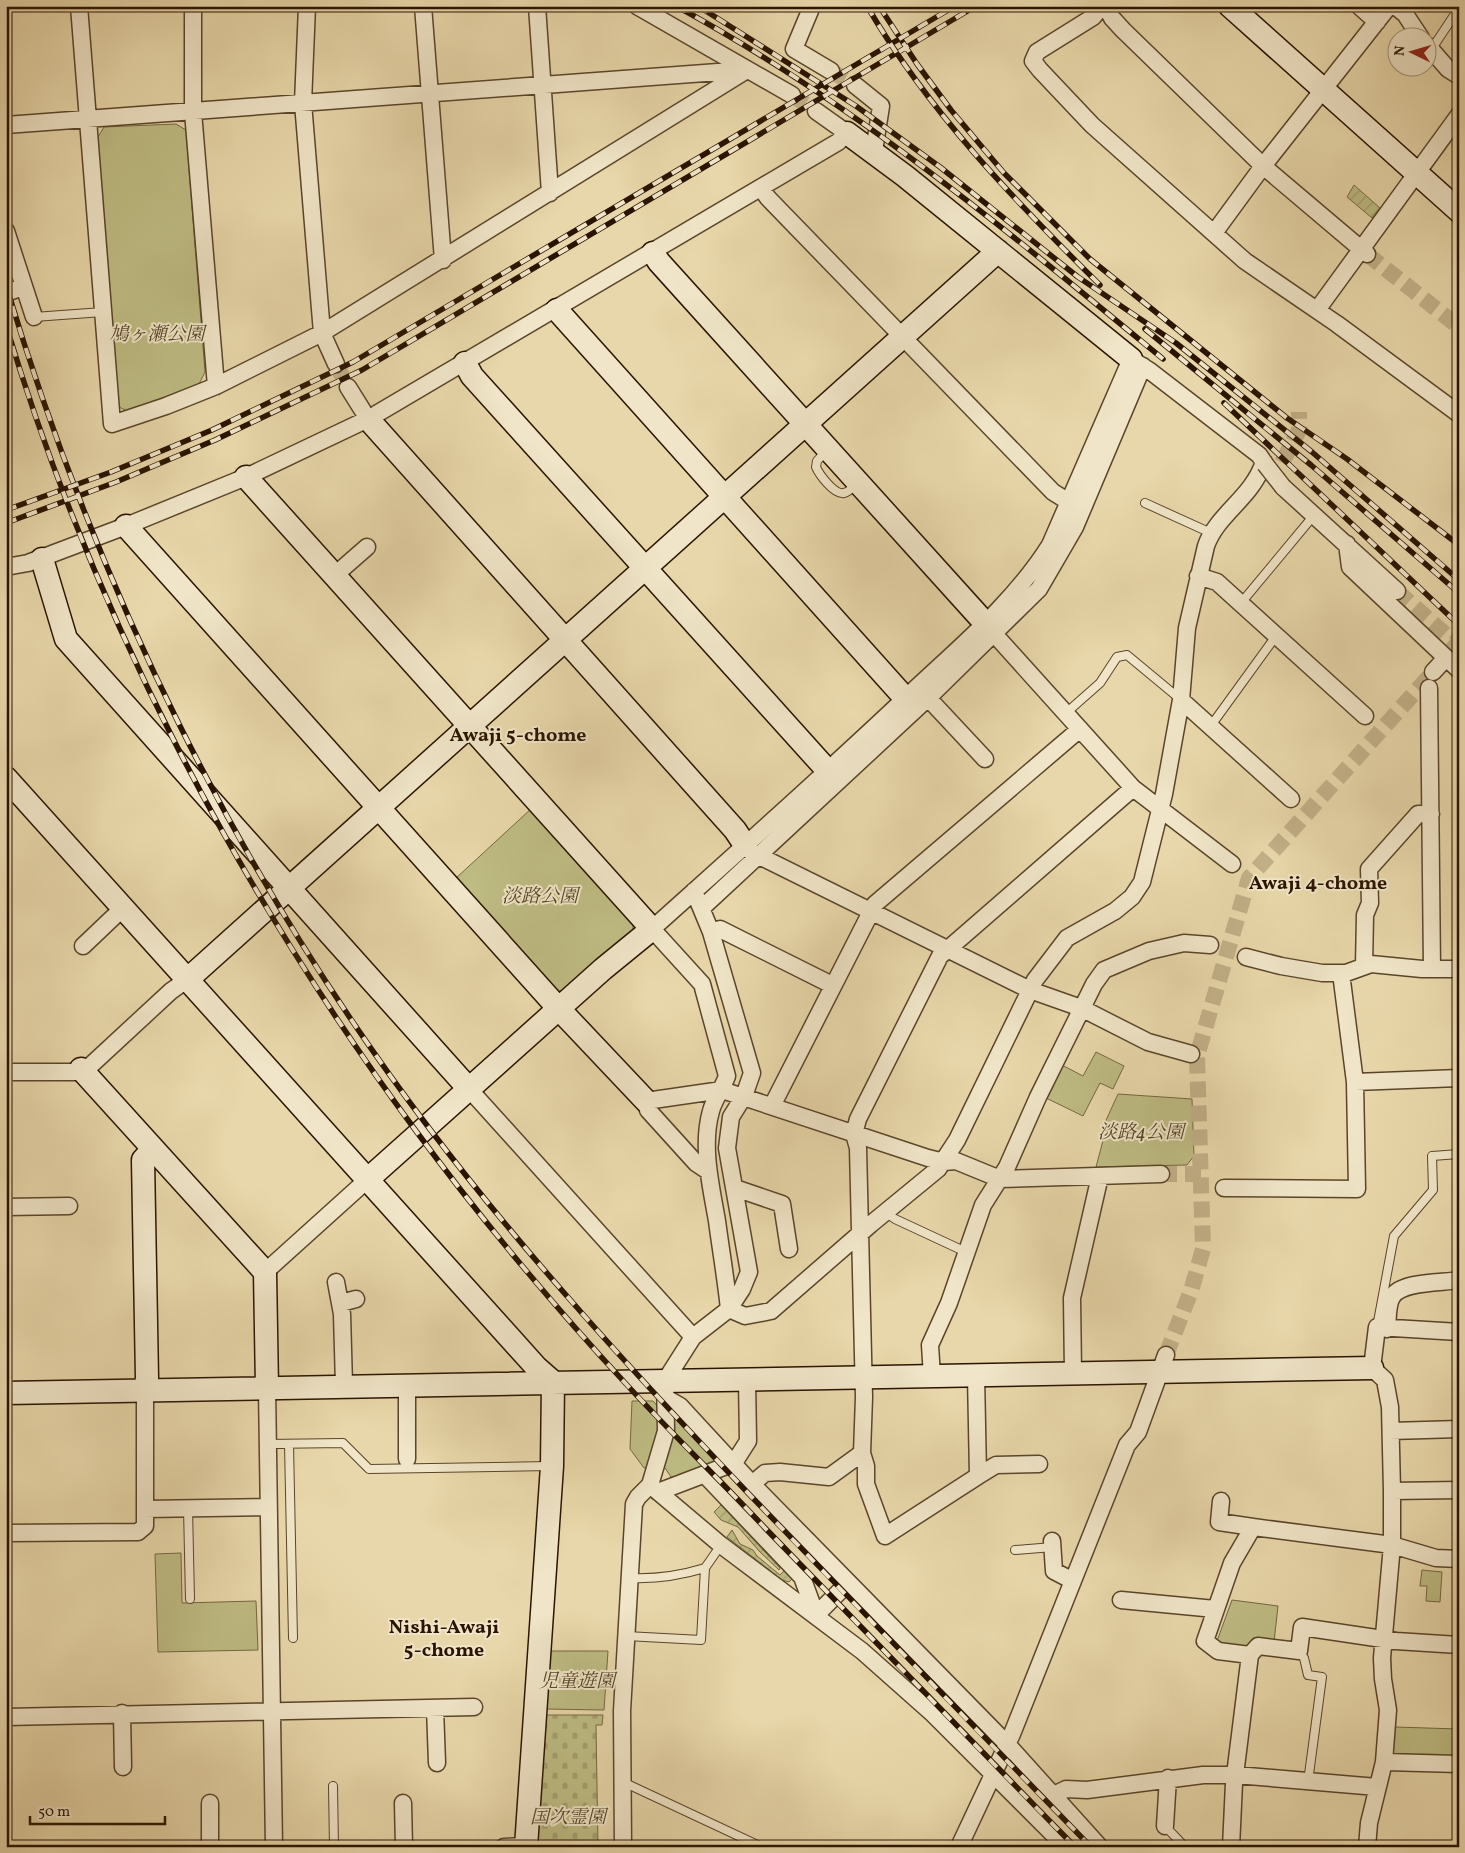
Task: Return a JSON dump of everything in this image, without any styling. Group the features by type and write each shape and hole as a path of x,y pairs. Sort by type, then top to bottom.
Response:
{"street":[{"path":"79,6 112,424 166,406 216,386 322,332 443,260 747,70"},
{"path":"193,6 193,112 216,386"},
{"path":"308,6 303,103 322,332 336,364"},
{"path":"424,6 443,260"},
{"path":"537,6 550,193"},
{"path":"637,6 792,95"},
{"path":"812,6 794,49 832,70"},
{"path":"1102,6 1093,17 1037,52 1034,61 1092,125 1245,261 1317,310 1459,414"},
{"path":"1106,6 1112,18 1123,30 1263,166 1364,251"},
{"path":"1230,6 1459,211"},
{"path":"1358,6 1377,22"},
{"path":"1214,233 1263,166 1389,6"},
{"path":"1395,6 1405,14 1414,28"},
{"path":"1438,58 1448,69 1459,76"},
{"path":"6,125 747,70"},
{"path":"855,85 881,106 874,151"},
{"path":"816,111 874,151 1137,363 1259,456 1263,464 1283,487 1315,514 1397,591"},
{"path":"1317,310 1364,251 1416,173 1459,115"},
{"path":"6,567 42,558 246,477 368,419 653,253 838,142 847,133"},
{"path":"761,188 768,198 1053,492 1069,502"},
{"path":"6,230 34,317"},
{"path":"6,1072 75,1072 90,1066 171,991 188,979 998,251"},
{"path":"653,253 1133,788 1232,864"},
{"path":"6,293 23,287"},
{"path":"557,310 906,698"},
{"path":"465,363 472,376 828,771"},
{"path":"265,1272 694,891 752,851 928,698 990,629 1034,570 1050,545 1137,363"},
{"path":"702,908 752,851 828,771 906,698 1039,589 1053,568 1075,527 1137,363"},
{"path":"348,387 368,419 752,851 1030,990 1081,1008 1148,1042 1191,1054"},
{"path":"728,1309 744,1316 771,1311 860,1233 928,1178 944,1162 1035,980 1067,938 1115,911 1132,897 1142,882 1160,810 1182,700 1188,628 1198,576 1210,534 1241,501 1260,473 1263,464"},
{"path":"246,477 702,984 727,1076 722,1090 711,1109 708,1133 708,1171 726,1275 728,1309"},
{"path":"126,526 380,807 559,1009 646,1101 648,1110 696,1163 708,1171"},
{"path":"1347,544 1350,567 1417,628 1445,659 1459,670"},
{"path":"335,576 367,547"},
{"path":"42,558 66,639 693,1337"},
{"path":"1198,576 1217,582 1365,716"},
{"path":"1433,672 1445,659"},
{"path":"1429,688 1432,969"},
{"path":"928,698 984,759"},
{"path":"1182,700 1291,799"},
{"path":"772,1106 874,904 1080,729"},
{"path":"6,778 537,1368 554,1382"},
{"path":"1039,1464 996,1466 884,1536 866,1484 866,1466 862,1453 863,1376 858,1148 854,1134 858,1120 940,956 1133,788"},
{"path":"1364,966 1365,915 1370,904 1369,869 1418,814 1431,814"},
{"path":"654,1489 666,1431 666,1389 693,1337 728,1309 742,1288 749,1272 727,1148 731,1117 744,1096 752,1073 711,932 694,891"},
{"path":"83,946 124,907"},
{"path":"711,932 720,929 832,985"},
{"path":"932,1376 930,1344 949,1303 983,1205 1007,1167 1081,1008 1104,970 1149,951 1184,943 1210,945"},
{"path":"1246,956 1281,966 1341,973 1371,964 1432,969 1459,968"},
{"path":"1224,1188 1357,1189 1355,1082 1341,973"},
{"path":"81,1069 265,1272 274,1847"},
{"path":"1355,1082 1459,1078"},
{"path":"646,1101 722,1090 944,1162 956,1161 1000,1179 1161,1174"},
{"path":"6,1533 138,1532 146,1526 145,1390 147,1378 143,1160 153,1149"},
{"path":"1073,1373 1072,1298 1100,1176"},
{"path":"735,1188 782,1204 789,1249"},
{"path":"6,1207 69,1206"},
{"path":"1372,1368 1391,1298 1399,1289 1411,1285 1459,1280"},
{"path":"336,1282 348,1301 344,1385"},
{"path":"1382,1328 1459,1332"},
{"path":"6,1392 554,1382 666,1389 748,1378 1073,1373 1163,1363 1372,1368 1386,1380 1390,1407 1392,1545 1382,1679 1388,1710 1384,1762 1369,1823 1367,1847"},
{"path":"959,1847 1007,1744 1127,1444 1138,1432 1163,1363"},
{"path":"976,1375 978,1476"},
{"path":"622,1847 621,1781 626,1636 634,1504 638,1496 654,1489 734,1463 748,1441 748,1378"},
{"path":"504,1847 526,1846 552,1466 554,1382"},
{"path":"407,1384 407,1459"},
{"path":"666,1389 752,1484 1007,1744 1100,1847"},
{"path":"1391,1431 1459,1429"},
{"path":"752,1484 765,1473 780,1472 829,1477 862,1453"},
{"path":"705,1474 802,1577 816,1615"},
{"path":"654,1489 721,1545 862,1651 994,1773 1066,1847"},
{"path":"1392,1491 1459,1490"},
{"path":"1221,1501 1219,1522 1392,1545 1436,1558 1459,1559"},
{"path":"145,1509 268,1507"},
{"path":"1250,1655 1218,1651 1205,1641 1232,1563 1253,1528"},
{"path":"1052,1544 1054,1571 1072,1580"},
{"path":"816,1615 848,1583"},
{"path":"1121,1600 1215,1609"},
{"path":"1231,1847 1236,1775 1250,1655 1258,1646 1299,1651 1302,1627 1384,1639 1459,1645"},
{"path":"6,1717 122,1713 474,1707"},
{"path":"435,1708 437,1763"},
{"path":"122,1713 123,1767"},
{"path":"1384,1762 1459,1764"},
{"path":"1052,1796 1066,1789 1087,1790 1168,1778 1236,1775 1377,1787"},
{"path":"1165,1826 1168,1778"},
{"path":"210,1803 210,1847"},
{"path":"403,1803 404,1847"}],"lane":[{"path":"1438,32 1459,8"},
{"path":"34,317 103,312"},
{"path":"1145,503 1210,534"},
{"path":"1240,603 1315,514"},
{"path":"1210,727 1276,636"},
{"path":"1066,713 1100,683 1118,657 1127,655 1182,700"},
{"path":"1382,1328 1394,1236 1433,1190 1432,1156 1459,1154"},
{"path":"885,1212 894,1219 966,1252"},
{"path":"267,1444 343,1443 369,1469 552,1466"},
{"path":"289,1444 293,1638"},
{"path":"188,1508 190,1598"},
{"path":"1015,1550 1052,1544"},
{"path":"626,1636 701,1640 705,1568 721,1545"},
{"path":"630,1578 681,1573 705,1568"},
{"path":"1299,1651 1304,1658 1308,1676 1322,1677 1308,1782"},
{"path":"621,1781 762,1847"},
{"path":"333,1786 334,1847"},
{"path":"1165,1826 1185,1847"}],"green space":[{"name":"鳩ヶ瀬公園","path":"176,124 186,130 205,372 199,384 127,411 117,406 98,137 104,127"},
{"path":"1354,185 1380,208 1372,218 1347,197"},
{"name":"淡路公園","path":"532,808 633,921 633,932 566,991 555,991 455,879"},
{"path":"1096,1052 1124,1066 1113,1089 1100,1083 1083,1116 1042,1096 1058,1063 1083,1076"},
{"name":"淡路4公園","path":"1118,1094 1192,1099 1194,1156 1187,1165 1096,1167 1105,1133 1102,1129"},
{"path":"632,1401 653,1401 660,1409 660,1432 646,1468 644,1468 630,1449"},
{"path":"675,1412 716,1455 716,1462 677,1477 671,1477 663,1465 672,1414"},
{"path":"721,1505 780,1568 779,1570 738,1527 721,1520 714,1512"},
{"path":"732,1530 740,1544 753,1550 757,1556 780,1575 784,1571 792,1579 789,1582 782,1580 727,1537"},
{"path":"181,1553 182,1603 256,1601 258,1650 158,1652 155,1554"},
{"path":"1422,1570 1442,1572 1440,1602 1426,1601 1427,1586 1420,1586"},
{"path":"1232,1600 1278,1606 1274,1642 1257,1640 1246,1647 1221,1647 1217,1641"},
{"name":"児童遊園","path":"549,1651 608,1651 604,1710 545,1709"},
{"name":"国次霊園","path":"545,1715 603,1715 602,1725 596,1725 598,1847 537,1847"},
{"path":"1395,1727 1459,1729 1459,1759 1392,1754"}],"tunnel":[{"path":"831,71 855,85"},
{"path":"792,95 816,111"},
{"path":"1367,254 1459,327"},
{"path":"336,364 348,387"},
{"path":"1271,484 1299,430 1299,412"},
{"path":"1397,591 1455,643 1459,638"},
{"path":"1166,1355 1191,1291 1203,1249 1197,1056 1249,878 1433,672"},
{"path":"1161,1174 1201,1174"}],"railway":[{"path":"676,6 805,84 867,126 988,217 1163,359"},
{"path":"698,6 856,106 940,167 1078,277 1176,343 1312,452 1459,580"},
{"path":"867,6 891,45 945,118 1005,187 1100,285"},
{"path":"879,6 917,64 951,110 1004,173 1090,259 1287,418 1347,459 1459,545"},
{"path":"6,510 111,472 212,430 353,362 955,6"},
{"path":"6,523 116,482 215,440 362,370 976,6"},
{"path":"6,285 42,397 83,508 129,618 180,725 235,830 295,933 360,1032 466,1176 583,1315 747,1492 1091,1847"},
{"path":"6,325 41,433 82,539 127,643 176,746 231,846 289,944 351,1039 416,1131 466,1197 599,1355 1075,1847"},
{"path":"1145,329 1311,465 1459,593"},
{"path":"1224,403 1459,625"}],"district":[{"name":"Awaji 5-chome","path":"518,734"},
{"name":"Awaji 4-chome","path":"1318,882"},
{"name":"Nishi-Awaji 5-chome","path":"444,1638"}]}
